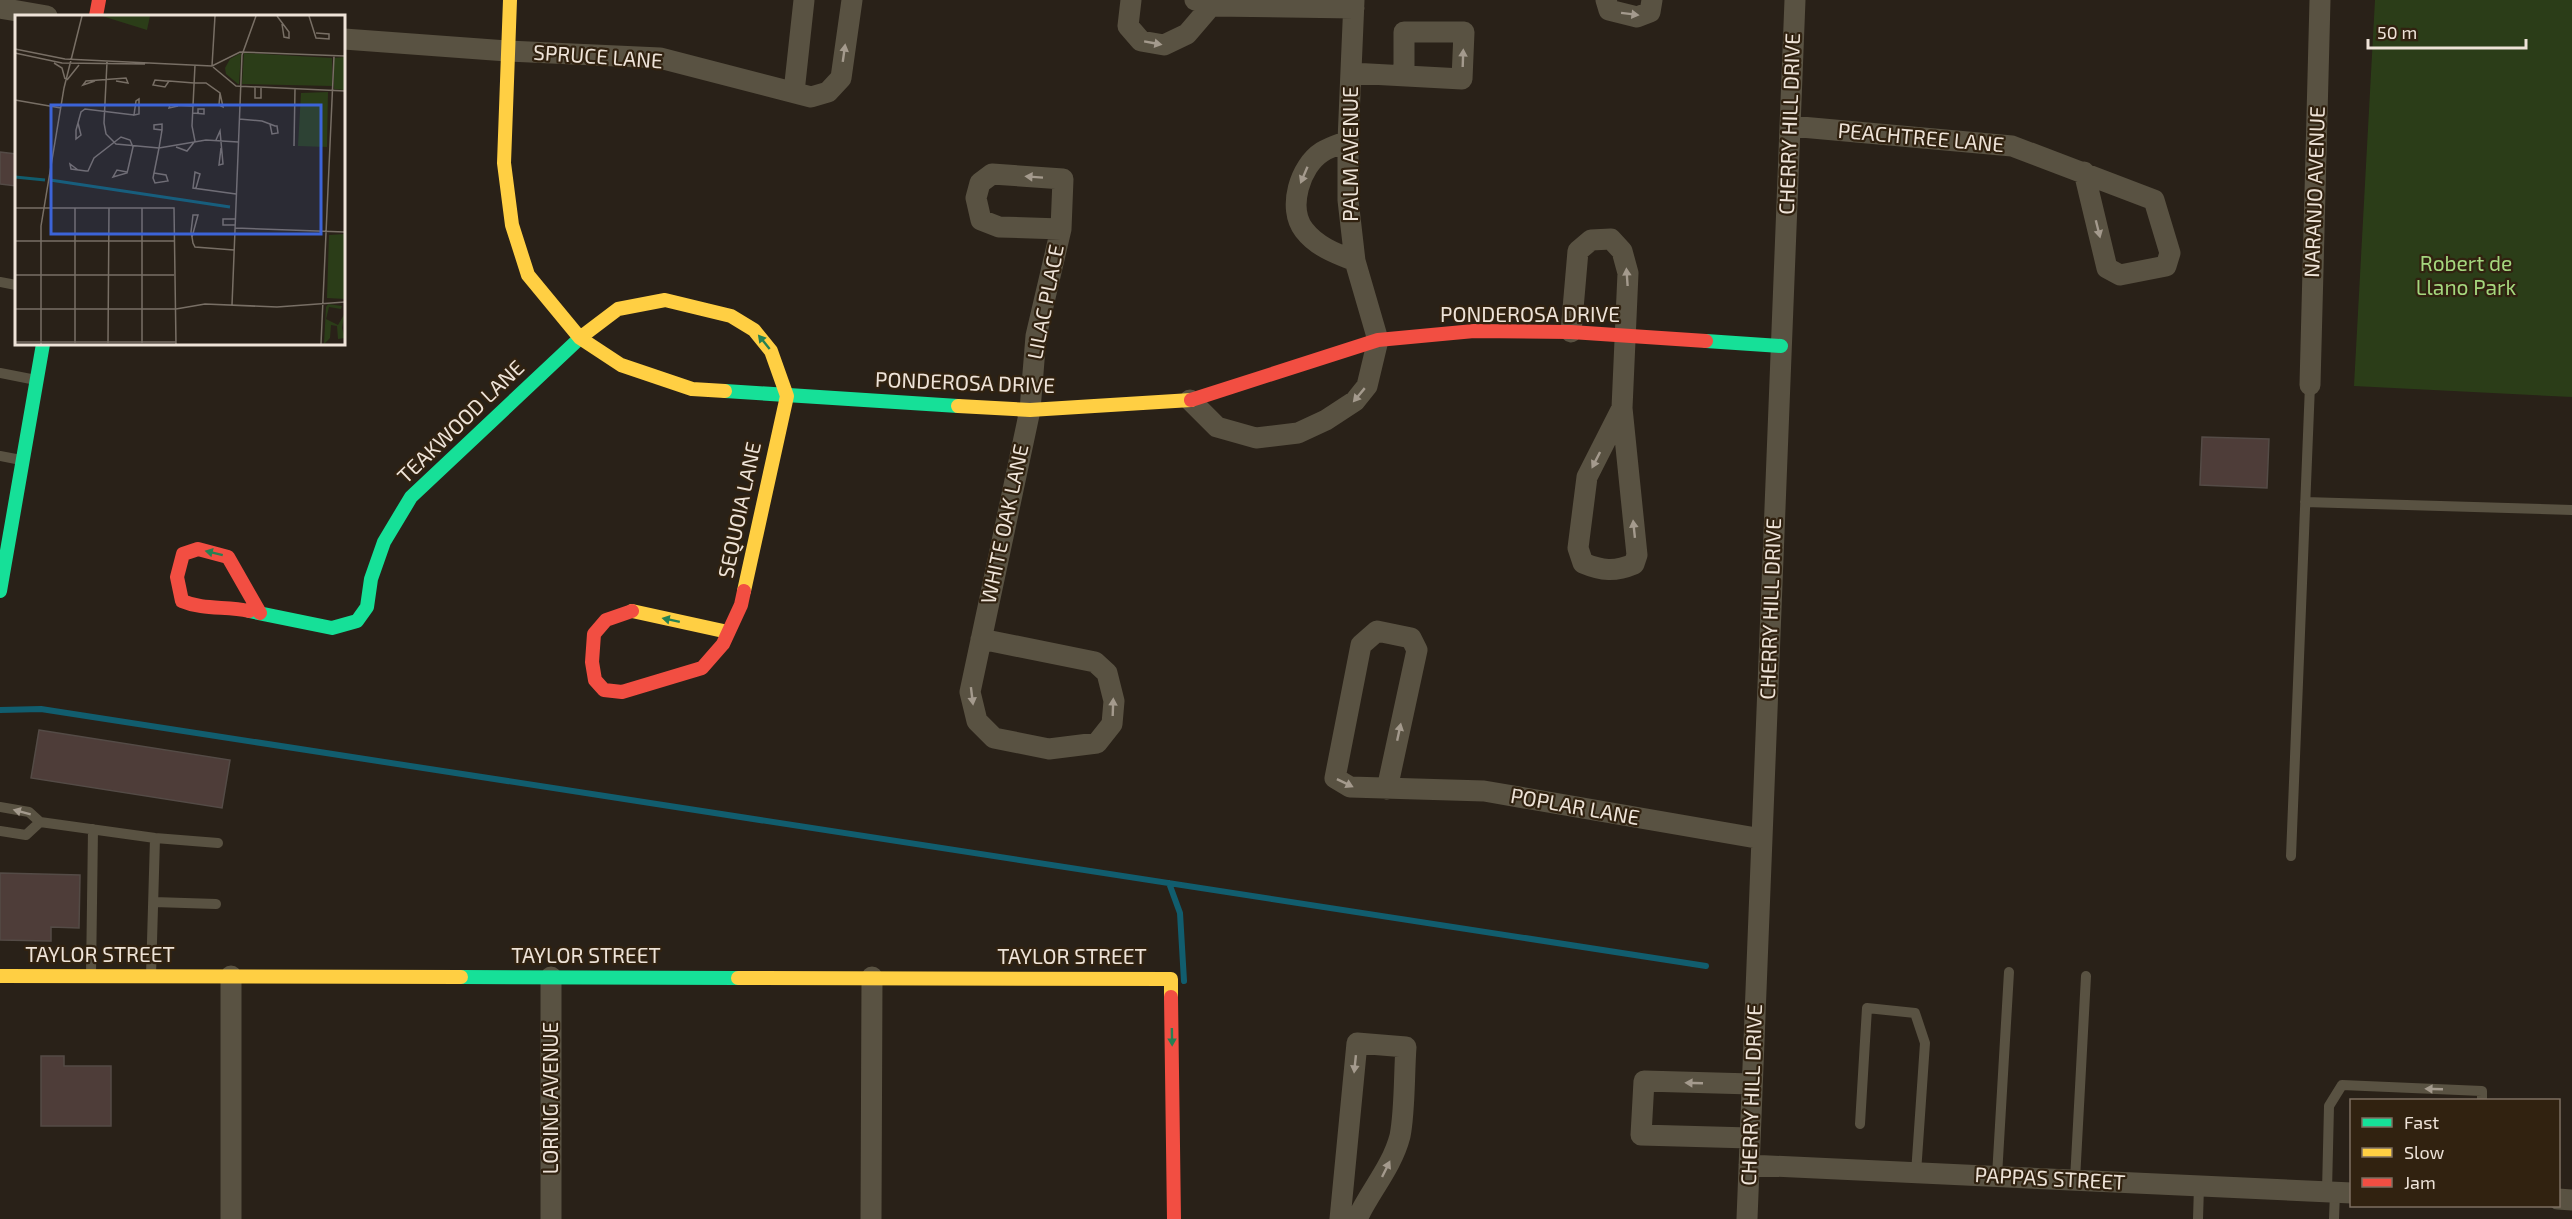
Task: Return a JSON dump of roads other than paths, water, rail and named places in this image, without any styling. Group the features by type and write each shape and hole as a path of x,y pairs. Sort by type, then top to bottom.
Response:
{"street":[{"path":"96,15 99,0"},
{"name":"PONDEROSA DRIVE","path":"510,0 504,163 512,225 528,275 580,338 621,365 692,389 1030,410 1190,400 1378,340 1474,331 1571,332 1781,346"},
{"path":"794,92 804,0"},
{"name":"SPRUCE LANE","path":"345,39 507,51 660,58 812,97 828,92 841,78 852,0"},
{"path":"1131,0 1128,26 1141,40 1164,45 1187,34 1203,3 1354,4"},
{"path":"1606,0 1609,10 1636,16 1650,12 1652,0"},
{"name":"CHERRY HILL DRIVE","path":"1747,1219 1795,0"},
{"name":"NARANJO AVENUE","path":"2310,385 2320,0"},
{"name":"PALM AVENUE","path":"1354,4 1348,141 1348,200 1355,261 1378,340"},
{"path":"0,8 41,15"},
{"path":"1351,73 1404,76"},
{"name":"PEACHTREE LANE","path":"1790,126 2012,146 2084,172 2154,200 2170,253 2166,266 2121,275 2107,268 2084,172"},
{"path":"1348,141 1321,152 1304,170 1295,203 1303,229 1327,250 1355,261"},
{"name":"LILAC PLACE","path":"1030,410 1036,336 1061,229"},
{"path":"1571,332 1578,251 1591,240 1611,239 1622,251 1628,273 1622,408 1636,555 1634,564 1618,571 1599,570 1583,563 1578,548 1587,477 1622,408"},
{"name":"TEAKWOOD LANE","path":"260,613 228,557 198,549 183,554 176,569 177,589 182,601 197,607 230,607 333,628 357,621 367,607 371,579 384,542 411,497 580,338 618,309 665,300 731,316 754,330 771,351 787,396"},
{"path":"1190,400 1217,427 1227,430 1256,438 1298,432 1326,420 1355,401 1367,386 1378,340"},
{"path":"0,591 43,345"},
{"name":"SEQUOIA LANE","path":"728,632 631,611 606,620 594,634 592,662 595,680 604,690 622,692 702,668 723,644 741,605 787,396"},
{"name":"WHITE OAK LANE","path":"981,639 1095,662 1107,673 1114,701 1112,724 1097,743 1049,749 994,738 977,720 970,692 981,639 1030,410"},
{"name":"POPLAR LANE","path":"1387,789 1417,650 1411,638 1377,631 1361,645 1335,778 1350,787 1387,789 1484,791 1762,839"},
{"name":"TAYLOR STREET","path":"0,976 1171,979 1174,1219"},
{"path":"231,976 231,1219"},
{"name":"LORING AVENUE","path":"551,977 551,1219"},
{"path":"871,1219 872,977"},
{"path":"1340,1219 1357,1043 1406,1047 1400,1136 1385,1172 1357,1219"},
{"path":"1750,1138 1641,1135 1644,1081 1752,1084"},
{"name":"PAPPAS STREET","path":"1749,1165 2338,1192"}],"lane":[{"path":"0,373 37,380"},
{"path":"2291,856 2310,385"},
{"path":"0,456 21,460"},
{"path":"2305,502 2572,510"},
{"path":"0,807 29,812 40,822 155,838 218,843"},
{"path":"0,831 27,835 40,822"},
{"path":"91,976 93,829"},
{"path":"151,976 155,838"},
{"path":"154,902 216,904"},
{"path":"1997,1176 2009,972"},
{"path":"2075,1180 2086,976"},
{"path":"1860,1124 1867,1008 1915,1013 1924,1043 1916,1173"},
{"path":"2334,1219 2338,1192 2328,1106 2342,1085 2482,1091 2482,1099"},
{"path":"2198,1219 2199,1186"}],"waterway":[{"path":"0,710 41,709 1706,966"},
{"path":"1169,883 1180,913 1184,981"}],"park label":[{"name":"Robert de Llano Park","path":"2466,276"}]}
